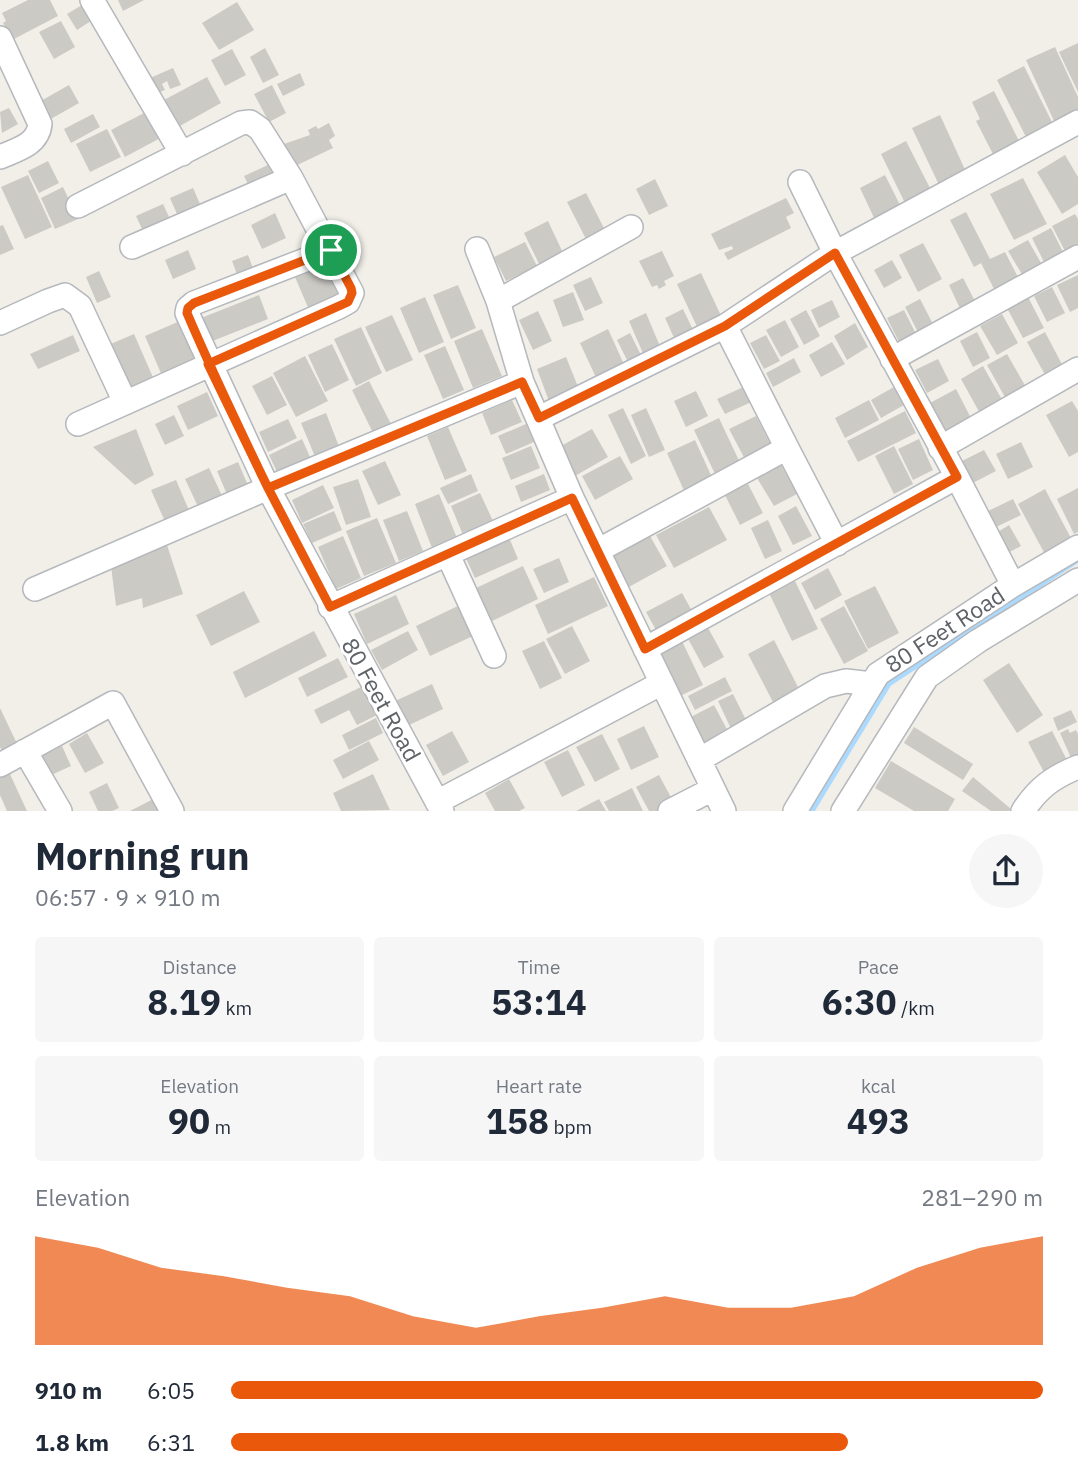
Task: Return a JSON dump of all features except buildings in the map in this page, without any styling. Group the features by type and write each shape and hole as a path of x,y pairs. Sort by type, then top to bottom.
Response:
{"street":[{"path":"92,0 182,154"},
{"path":"0,38 40,124 38,133 30,143 0,158"},
{"path":"78,206 241,123 250,122 260,129 291,178 352,293 348,302 78,424"},
{"path":"539,418 725,326 835,253 1078,122"},
{"path":"132,247 291,178"},
{"path":"800,182 835,253 1013,585"},
{"path":"498,301 631,227"},
{"path":"477,249 498,301 522,382 572,498 724,811"},
{"name":"80 Feet Road","path":"331,250 194,303 187,313 208,364 268,488 440,806"},
{"path":"892,359 1078,257"},
{"path":"0,323 65,295 72,299 80,306 125,402"},
{"path":"725,326 837,544"},
{"path":"940,448 1078,369"},
{"path":"35,589 522,382"},
{"path":"599,550 787,448"},
{"path":"645,649 957,477"},
{"path":"330,607 572,498"},
{"name":"80 Feet Road","path":"795,811 878,674 1013,585 1078,547"},
{"path":"448,555 494,656"},
{"name":"80 Feet Road","path":"843,811 927,677 978,641 1078,580"},
{"path":"699,760 825,686 839,682 872,684"},
{"path":"440,806 662,683"},
{"path":"0,765 113,703 172,811"},
{"path":"25,751 60,811"},
{"path":"1023,811 1039,788 1056,776 1078,767"},
{"path":"670,811 713,789"}],"waterway":[{"path":"812,811 889,684 1078,560"}],"route":[{"path":"331,250 194,303 188,308 187,313 208,364 238,426 268,488 522,382 539,418 725,326 835,253 957,477 645,649 572,498 330,607 268,488 208,364 348,302 351,288 331,250"}]}
